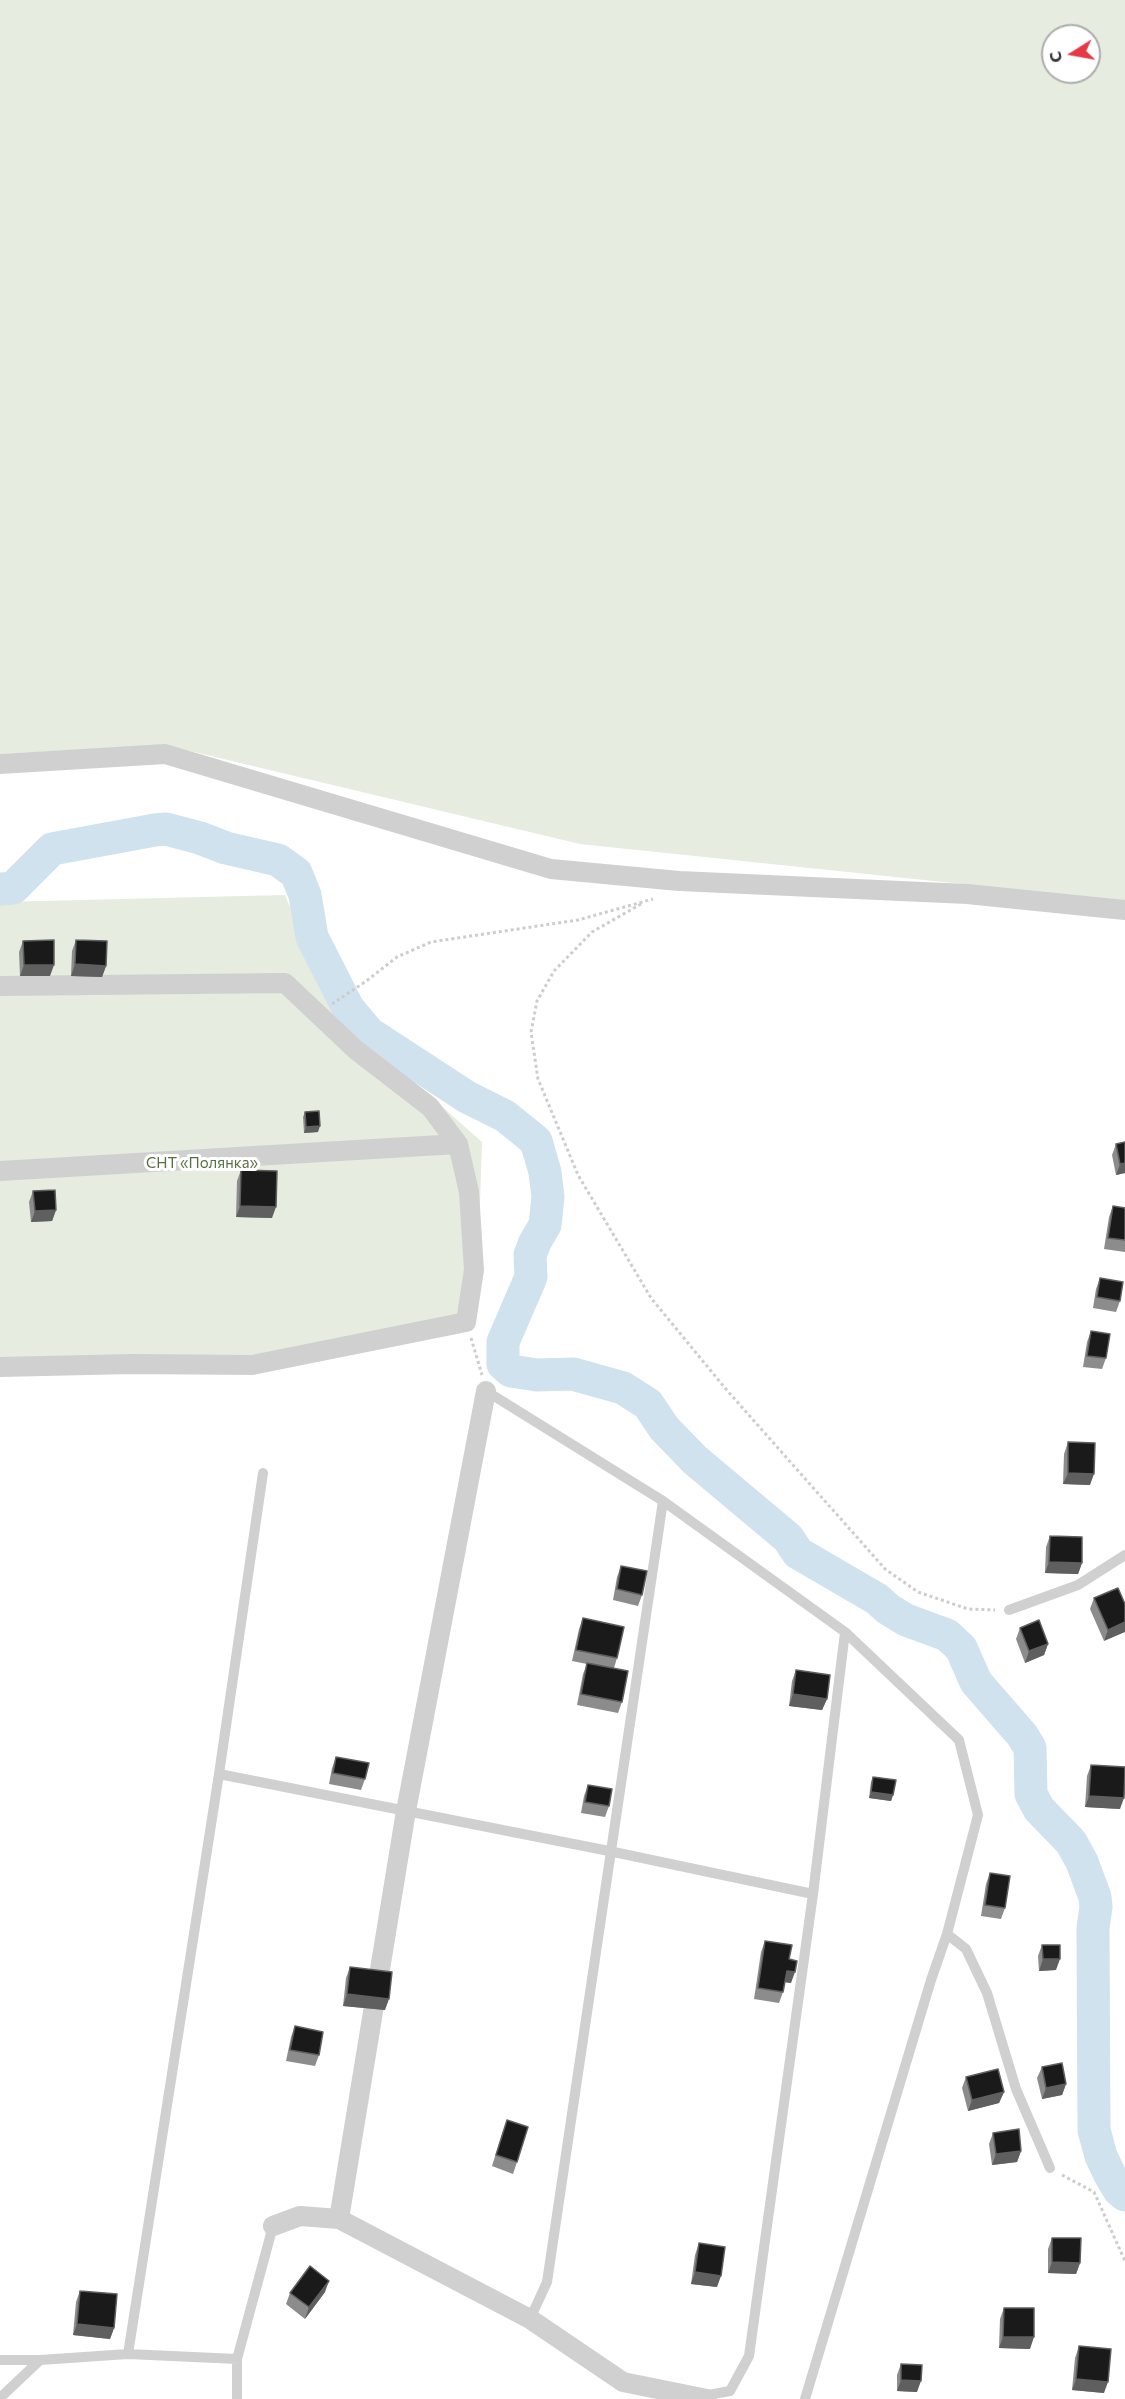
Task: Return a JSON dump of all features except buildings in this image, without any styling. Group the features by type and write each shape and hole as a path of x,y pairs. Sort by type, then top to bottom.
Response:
{"street":[{"path":"0,764 165,754 551,869 679,881 967,894 1125,910"},
{"path":"0,986 285,982 356,1050 430,1107 458,1144 469,1192 474,1270 466,1322 252,1365 132,1364 0,1367"},
{"path":"0,1171 458,1144"},
{"path":"339,2219 406,1811 486,1391"},
{"path":"273,2226 300,2216 339,2219 530,2319 620,2391 702,2398"}],"lane":[{"path":"486,1391 663,1501 845,1632 958,1740 978,1815 947,1934 931,1980 805,2399"},
{"path":"128,2354 219,1774 263,1473"},
{"path":"530,2319 547,2282 609,1851 663,1501"},
{"path":"1009,1610 1078,1585 1125,1555"},
{"path":"702,2398 730,2391 749,2356 813,1894 845,1632"},
{"path":"219,1774 813,1894"},
{"path":"947,1934 966,1949 987,1993 1016,2089 1050,2168"},
{"path":"237,2399 237,2359 273,2226"},
{"path":"0,2360 40,2360 128,2354 237,2359"},
{"path":"0,2398 40,2360"}],"path":[{"path":"662,895 641,904 592,932 554,971 537,1001 531,1032 538,1079 578,1175 651,1298 725,1388 885,1569 918,1592 958,1606 968,1609 1009,1610"},
{"path":"338,999 365,982 397,957 432,942 578,920 641,904"},
{"path":"466,1322 486,1391"},
{"path":"1050,2168 1094,2192 1125,2261"}],"green space":[{"path":"0,0 1125,0 1125,901 580,844 165,745 0,754"},
{"name":"СНТ «Полянка»","path":"285,895 334,1011 482,1142 476,1324 260,1358 0,1372 0,902"}],"waterway":[{"path":"0,889 13,888 52,849 155,830 166,829 226,848 278,860 296,873 305,895 312,937 348,1008 369,1033 467,1097 505,1116 536,1141 545,1172 548,1197 545,1225 530,1255 531,1277 503,1342 503,1364 511,1371 537,1375 573,1374 623,1388 648,1404 664,1428 695,1460 788,1538 798,1553 877,1599 906,1620 947,1635 961,1648 976,1682 1022,1735 1030,1748 1031,1794 1039,1809 1071,1842 1082,1862 1095,1897 1093,1928 1094,2130 1101,2156 1110,2175 1125,2195"}]}
